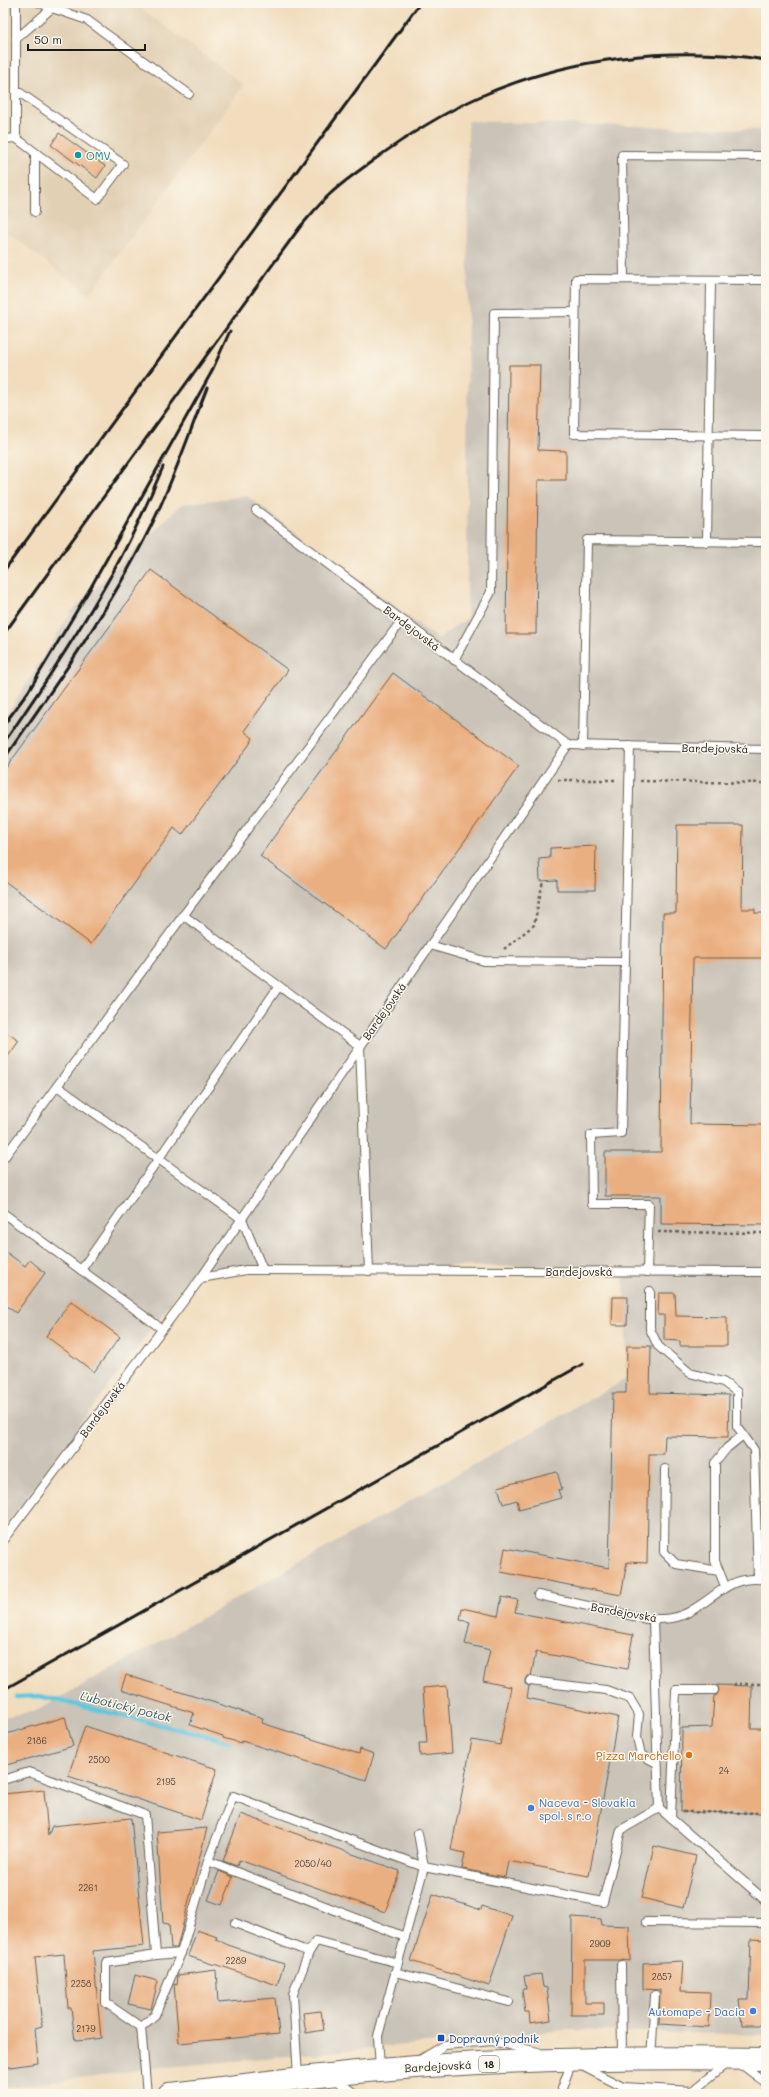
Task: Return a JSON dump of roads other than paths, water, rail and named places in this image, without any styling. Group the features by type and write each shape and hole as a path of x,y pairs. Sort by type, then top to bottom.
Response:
{"main road":[{"name":"Bardejovská","path":"171,2094 298,2078 408,2068 651,2059 766,2059"}],"lane":[{"path":"16,3 16,138"},
{"path":"40,3 87,20 189,94"},
{"path":"16,39 52,8"},
{"path":"3,139 16,138 97,199 123,164 16,90"},
{"path":"35,153 35,212"},
{"path":"624,279 622,156 766,156"},
{"path":"766,280 576,279 574,434 766,436"},
{"path":"707,542 711,280"},
{"path":"454,660 491,592 494,313 575,312"},
{"name":"Bardejovská","path":"256,510 568,745 766,749"},
{"path":"583,746 587,540 766,542"},
{"path":"3,1158 402,620"},
{"name":"Bardejovská","path":"3,1540 201,1278 568,745"},
{"path":"630,746 621,1133 591,1135 592,1204 649,1204 646,1272"},
{"path":"183,915 360,1046 369,1271"},
{"path":"430,945 484,961 625,962"},
{"path":"81,1270 279,986"},
{"path":"57,1086 242,1219 263,1270"},
{"path":"3,1213 162,1329"},
{"name":"Bardejovská","path":"201,1278 246,1270 766,1272"},
{"name":"Bardejovská","path":"538,1595 653,1619 674,1618 686,1613 734,1581 762,1579 754,1450 737,1426 737,1392 723,1382 690,1373 658,1346 650,1328 650,1291"},
{"path":"725,1586 715,1561 715,1463 727,1448 744,1435"},
{"path":"665,1469 664,1552 676,1564 719,1571"},
{"path":"653,1619 659,1808"},
{"path":"530,1681 606,1690 630,1699 639,1714 637,1737 641,1755 657,1763"},
{"path":"671,1814 676,1690 714,1690"},
{"path":"3,1780 29,1772 145,1815 156,1955"},
{"path":"140,2027 155,2015 181,1953 208,1861 233,1796 424,1867 602,1902 621,1830 659,1808"},
{"path":"659,1808 671,1814 766,1901"},
{"path":"380,2070 378,2036 424,1867 418,1833"},
{"path":"208,1861 405,1937"},
{"path":"646,1922 766,1923"},
{"path":"235,1923 309,1952"},
{"path":"298,2078 293,1994 309,1952 316,1941 398,1963"},
{"path":"147,2094 140,2027 106,2003 106,1963 156,1955 181,1953"},
{"path":"621,1966 622,2060"},
{"path":"395,1972 509,2002"},
{"path":"651,2059 655,1995"},
{"path":"560,2094 572,2061 623,2087 693,2091 733,2058 766,2083"},
{"path":"329,2075 355,2094"}],"waterway":[{"name":"Ľubotický potok","path":"16,1697 40,1696 232,1742"}],"railway":[{"path":"3,572 420,3"},
{"path":"3,635 300,227 318,206 350,177 437,118 479,97 512,84 547,73 583,64 620,58 657,55 694,54 766,60"},
{"path":"3,726 28,692 91,587 211,373 230,331"},
{"path":"3,760 82,646 135,557 166,492 207,388"},
{"path":"3,744 60,659 100,594 120,559 146,507 163,467"},
{"path":"3,1690 583,1364"}],"place":[{"name":"OMV","path":"78,155"},
{"name":"Pizza Marchello","path":"689,1755"},
{"name":"Naceva - Slovakia spol. s r.o","path":"531,1808"},
{"name":"Automape - Dacia","path":"753,2011"},
{"name":"Dopravný podnik","path":"441,2038"}]}
